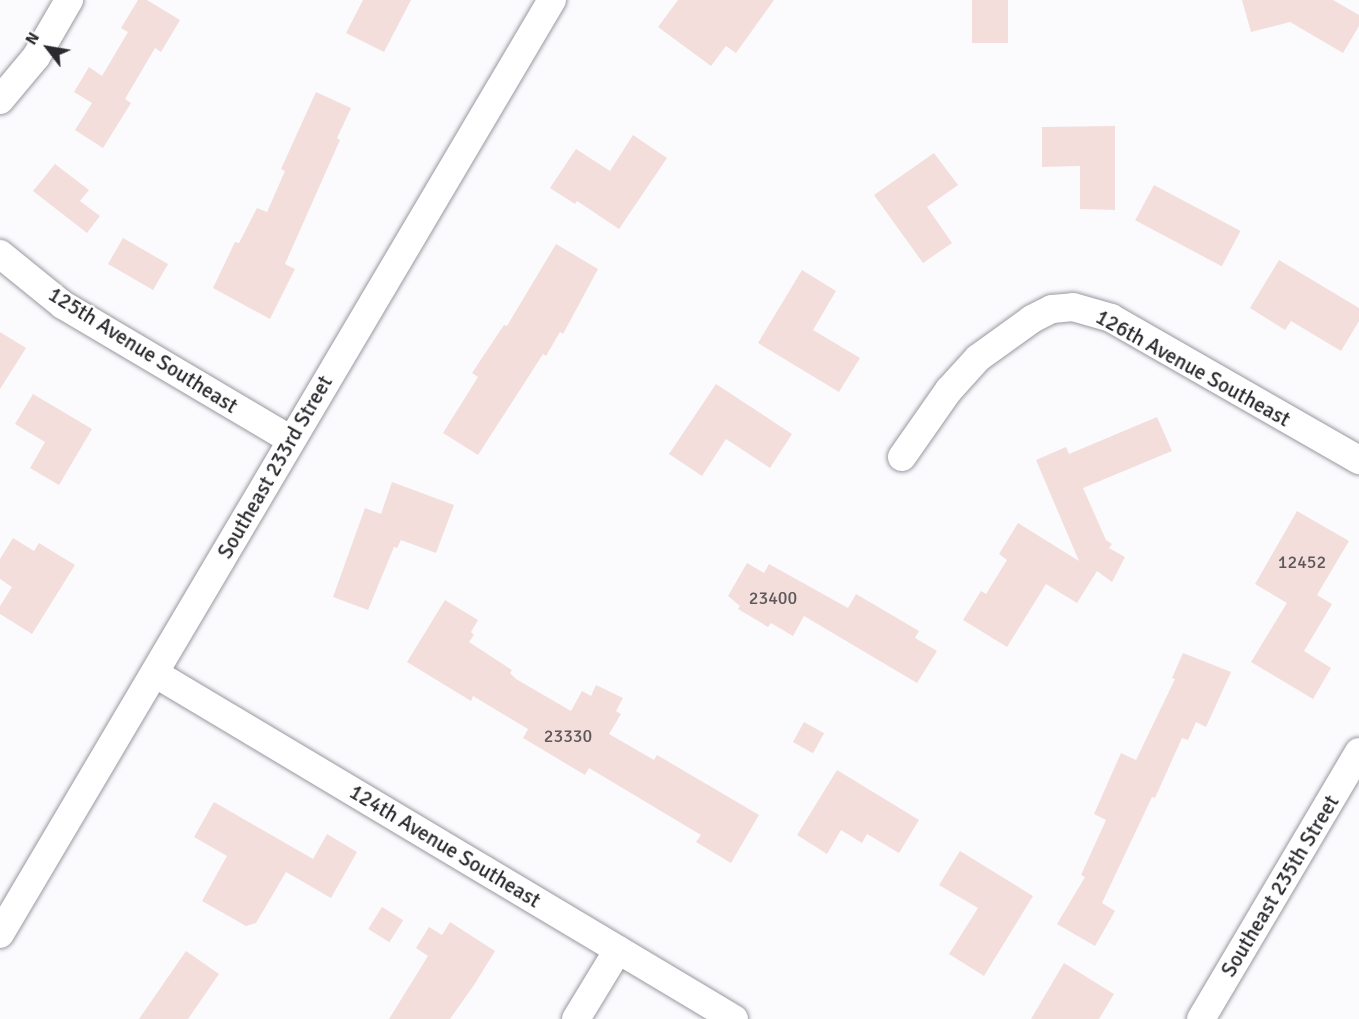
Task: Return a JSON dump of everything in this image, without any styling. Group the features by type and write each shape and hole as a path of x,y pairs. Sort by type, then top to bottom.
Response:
{"street":[{"path":"0,100 36,57 69,0"},
{"name":"Southeast 233rd Street","path":"0,934 156,674 290,440 552,0"},
{"name":"125th Avenue Southeast","path":"0,254 63,305 290,440"},
{"name":"126th Avenue Southeast","path":"902,457 949,390 978,358 1032,318 1052,309 1073,307 1111,318 1359,460"},
{"name":"124th Avenue Southeast","path":"156,674 734,1019"},
{"name":"Southeast 235th Street","path":"1201,1019 1359,752"},
{"path":"576,1019 618,950"}],"building":[{"path":"138,0 147,0 180,20 161,52 155,48 125,99 131,103 103,148 75,130 92,103 74,92 89,67 102,76 128,32 121,28"},
{"path":"363,0 411,0 384,52 346,33"},
{"path":"678,0 774,0 736,53 726,46 711,66 658,27"},
{"path":"972,0 1008,0 1008,43 972,43"},
{"path":"1242,0 1333,0 1359,15 1359,26 1343,53 1290,22 1251,32"},
{"path":"316,92 351,108 337,138 340,140 285,264 295,269 270,319 213,288 235,242 239,243 257,208 267,212 285,171 281,169"},
{"path":"1115,126 1115,210 1080,209 1080,166 1042,167 1042,127"},
{"path":"633,135 667,158 619,229 577,201 575,204 550,188 576,149 610,171"},
{"path":"934,153 958,185 927,207 952,243 923,263 874,195"},
{"path":"55,164 89,190 80,201 100,216 87,233 33,191"},
{"path":"1154,185 1241,231 1222,266 1135,220"},
{"path":"123,238 168,264 153,290 108,264"},
{"path":"556,244 598,269 563,334 560,332 546,356 543,354 478,455 443,433 478,377 472,373 504,325 507,326"},
{"path":"1279,260 1359,308 1359,321 1341,351 1291,321 1285,330 1250,308"},
{"path":"802,270 836,291 813,330 860,358 839,392 758,343"},
{"path":"0,332 26,348 0,389"},
{"path":"716,384 792,434 770,468 726,439 702,476 669,454"},
{"path":"33,394 92,429 59,485 30,468 45,442 15,424"},
{"path":"1157,417 1172,451 1083,488 1106,540 1112,544 1109,548 1125,557 1112,582 1097,571 1077,603 1046,584 1007,647 963,620 981,591 986,594 1007,560 999,554 1018,523 1079,561 1036,460 1066,447 1069,454"},
{"path":"392,482 454,505 436,553 401,540 397,548 394,547 368,610 333,597 365,508 381,514"},
{"path":"1297,511 1349,541 1317,595 1332,604 1304,651 1331,668 1313,699 1251,662 1287,603 1255,584"},
{"path":"13,538 34,551 39,543 75,565 32,634 0,614 0,606 12,587 0,579 0,559"},
{"path":"747,563 764,573 769,564 848,608 856,594 919,631 915,638 937,651 917,683 804,616 793,636 771,623 768,627 738,609 740,606 728,596"},
{"path":"445,600 478,620 471,632 474,635 469,642 512,670 510,673 516,679 571,711 582,691 591,696 596,685 623,698 616,711 621,714 609,734 654,760 657,755 759,815 731,863 696,842 701,835 589,768 585,775 523,738 528,729 473,696 471,701 407,662"},
{"path":"1183,653 1231,672 1206,727 1196,722 1188,740 1182,738 1155,798 1152,797 1102,903 1115,911 1095,946 1057,924 1085,877 1081,875 1106,820 1094,814 1121,753 1136,760 1175,679 1172,678"},
{"path":"804,722 824,733 813,753 793,742"},
{"path":"837,770 919,820 899,853 867,834 862,843 841,830 827,854 797,835"},
{"path":"214,802 313,859 327,834 357,852 331,898 286,872 256,923 246,926 202,901 227,856 194,837"},
{"path":"960,851 1033,896 984,976 949,954 978,908 939,885"},
{"path":"382,907 403,920 389,942 368,929"},
{"path":"450,922 495,951 474,985 450,1019 389,1019 428,956 416,948 429,927 442,935"},
{"path":"186,951 219,974 188,1019 139,1019"},
{"path":"1064,963 1114,994 1099,1019 1031,1019"}]}
